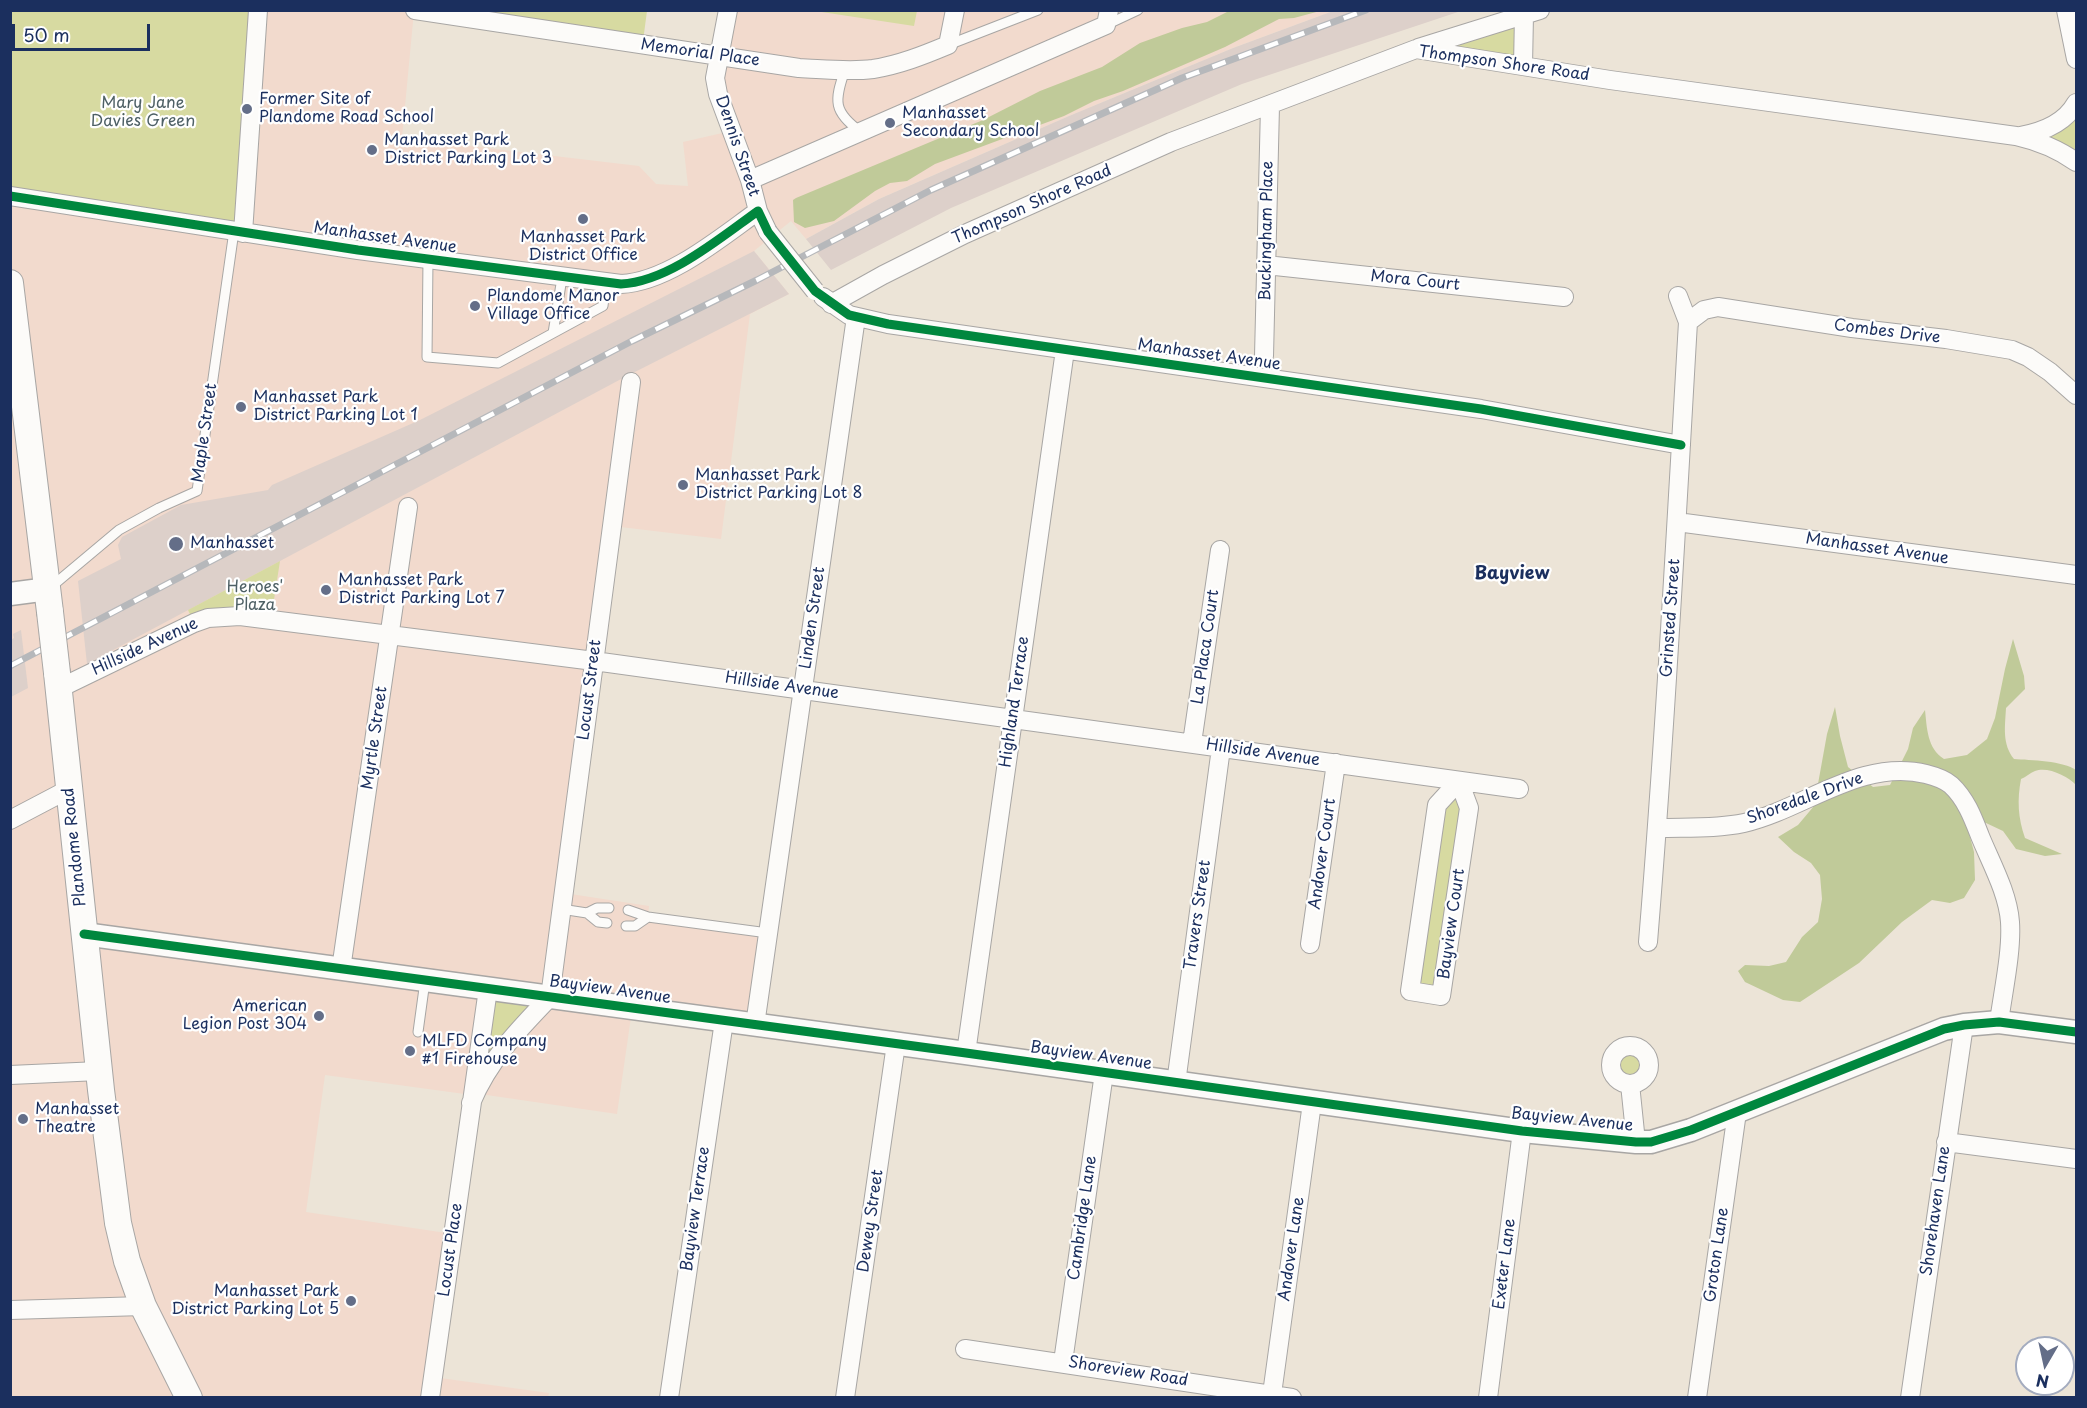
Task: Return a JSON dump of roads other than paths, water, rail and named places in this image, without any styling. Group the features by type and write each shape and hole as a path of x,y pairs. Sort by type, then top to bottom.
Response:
{"main road":[{"name":"Plandome Road","path":"10,283 19,398 49,601 99,1071 118,1223 127,1261 143,1306 189,1398"}],"street":[{"path":"238,232 258,10"},
{"name":"Memorial Place","path":"415,10 799,68 873,69 911,60 948,45"},
{"name":"Dennis Street","path":"728,10 715,78 718,94 750,180 758,211 768,232"},
{"path":"948,45 955,10"},
{"path":"2066,10 2076,59"},
{"path":"1416,49 1529,12 1523,66"},
{"path":"750,180 861,132 1107,18"},
{"name":"Thompson Shore Road","path":"831,304 965,234 1171,142 1416,49 1620,82 2016,136 2048,146 2076,162"},
{"path":"2016,136 2043,130 2059,122 2069,114 2076,103"},
{"name":"Buckingham Place","path":"1264,356 1270,106"},
{"name":"Manhasset Avenue","path":"10,196 428,260 562,278 632,284 652,278 684,261 758,211"},
{"name":"Manhasset Avenue","path":"768,232 815,291 831,304 856,317 888,324 1481,409 1681,445"},
{"name":"Mora Court","path":"1266,265 1564,297"},
{"name":"Grinsted Street","path":"1648,942 1677,522 1688,322 1678,297"},
{"name":"Combes Drive","path":"1688,322 1704,310 1718,307 2012,350 2028,357 2050,372 2076,395"},
{"name":"Linden Street","path":"755,1025 856,317"},
{"name":"Highland Terrace","path":"966,1053 1065,350"},
{"name":"Locust Street","path":"550,997 631,382"},
{"name":"Myrtle Street","path":"341,969 408,507"},
{"name":"Manhasset Avenue","path":"1677,522 2076,575"},
{"name":"La Placa Court","path":"1192,743 1220,550"},
{"path":"10,594 49,601"},
{"name":"Hillside Avenue","path":"57,681 208,618 223,616 258,618 803,689 1519,789"},
{"name":"Travers Street","path":"1176,1083 1221,747"},
{"name":"Andover Court","path":"1310,944 1336,764"},
{"name":"Shoredale Drive","path":"1657,828 1713,827 1744,823 1861,777 1886,772 1917,772 1950,784 1965,802 1975,823 1999,882 2010,921 2010,938 1999,1022"},
{"name":"Bayview Court","path":"1459,781 1468,808 1442,996 1410,991 1437,805 1459,781"},
{"path":"10,820 69,789"},
{"name":"Bayview Avenue","path":"84,934 966,1053 1312,1103 1522,1131 1636,1142 1651,1142 1666,1138 1737,1112 1925,1035 1964,1025 1999,1022 2076,1032"},
{"name":"Locust Place","path":"430,1398 488,989"},
{"name":"Locust Place","path":"471,1103 480,1083 500,1051 550,997"},
{"name":"Bayview Terrace","path":"669,1398 724,1021"},
{"name":"Shorehaven Lane","path":"1910,1398 1964,1025"},
{"name":"Dewey Street","path":"845,1398 896,1044"},
{"path":"10,1075 99,1071"},
{"name":"Cambridge Lane","path":"1063,1362 1104,1073"},
{"path":"1630,1084 1636,1142"},
{"name":"Andover Lane","path":"1272,1394 1312,1103"},
{"name":"Groton Lane","path":"1697,1398 1737,1112"},
{"name":"Exeter Lane","path":"1488,1398 1522,1131"},
{"path":"1946,1142 2076,1159"},
{"path":"10,1310 143,1306"},
{"name":"Shoreview Road","path":"965,1348 1292,1398"}],"lane":[{"path":"948,45 1038,10"},
{"path":"1107,18 1138,10"},
{"path":"845,70 838,89 837,106 846,120 861,132"},
{"name":"Maple Street","path":"49,601 119,530 197,491 238,232"},
{"path":"428,260 427,357 498,363 603,306 606,283"},
{"path":"554,333 562,278"},
{"path":"587,913 597,908 609,908"},
{"path":"561,909 587,913 598,922 607,923"},
{"path":"628,910 648,917 768,933"},
{"path":"626,926 635,926 648,917"},
{"path":"418,1032 425,980"}],"railway":[{"path":"10,666 632,341 757,280 931,190 1182,78 1366,10"}],"place":[{"name":"Former Site of Plandome Road School","path":"247,109"},
{"name":"Manhasset Secondary School","path":"890,123"},
{"name":"Manhasset Park District Parking Lot 3","path":"372,150"},
{"name":"Manhasset Park District Office","path":"583,219"},
{"name":"Plandome Manor Village Office","path":"475,306"},
{"name":"Manhasset Park District Parking Lot 1","path":"241,407"},
{"name":"Manhasset Park District Parking Lot 8","path":"683,485"},
{"name":"Manhasset","path":"176,544"},
{"name":"Manhasset Park District Parking Lot 7","path":"326,590"},
{"name":"American Legion Post 304","path":"319,1016"},
{"name":"MLFD Company #1 Firehouse","path":"410,1051"},
{"name":"Manhasset Theatre","path":"23,1119"},
{"name":"Manhasset Park District Parking Lot 5","path":"351,1301"}],"district":[{"name":"Bayview","path":"1512,574"}],"park label":[{"name":"Mary Jane Davies Green","path":"143,113"},
{"name":"Heroes' Plaza","path":"255,597"}]}
